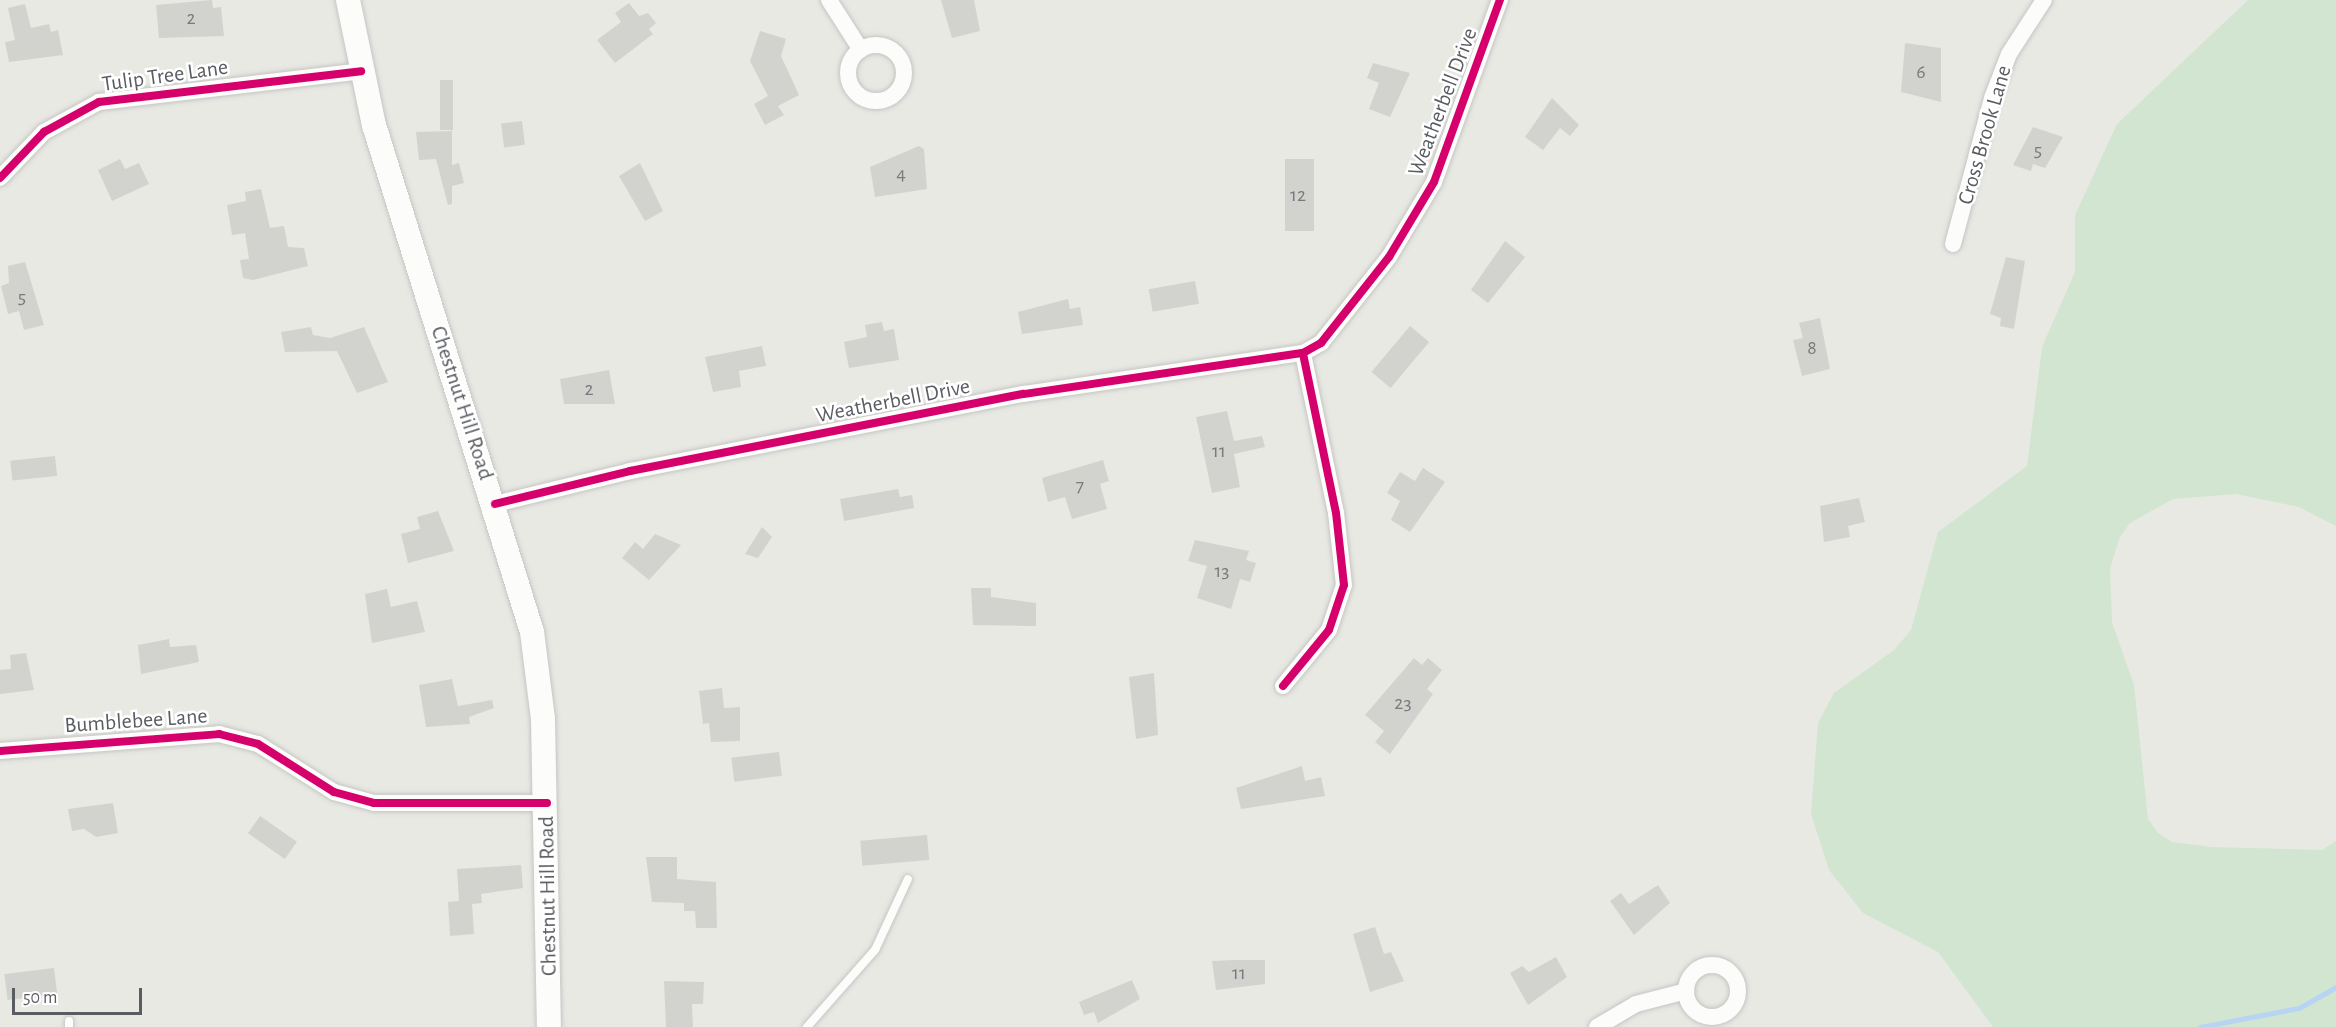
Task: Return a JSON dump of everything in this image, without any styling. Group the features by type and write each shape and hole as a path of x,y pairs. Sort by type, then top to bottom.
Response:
{"main road":[{"name":"Chestnut Hill Road","path":"348,0 362,71 532,632 547,803 549,1027"}],"street":[{"path":"829,0 861,50"},
{"name":"Weatherbell Drive","path":"495,504 630,471 1024,394 1303,353 1321,343 1389,257 1434,182 1500,0"},
{"name":"Cross Brook Lane","path":"1953,244 1992,98 2009,54 2044,0"},
{"name":"Tulip Tree Lane","path":"0,178 44,132 99,102 362,71"},
{"path":"1283,686 1329,630 1344,585 1336,513 1303,353"},
{"name":"Bumblebee Lane","path":"0,751 219,734 258,744 333,792 374,803 547,803"},
{"path":"1597,1027 1635,1004 1686,991"}],"lane":[{"path":"807,1027 875,950 908,879"}],"green space":[{"path":"2248,0 2336,0 2336,526 2299,507 2236,494 2173,499 2130,523 2120,537 2110,568 2112,622 2134,685 2148,819 2158,833 2172,842 2212,847 2322,850 2336,841 2336,1027 1993,1027 1938,952 1863,913 1829,870 1811,814 1818,723 1834,693 1894,650 1911,630 1938,532 2027,466 2042,347 2075,272 2075,215 2117,124"}],"building":[{"path":"212,0 213,8 221,7 224,36 159,38 156,5"},
{"path":"941,0 974,0 980,31 952,38"},
{"path":"629,3 639,16 648,13 656,23 649,29 653,34 615,63 597,40 621,22 615,13"},
{"path":"25,4 31,28 49,24 51,32 58,30 63,55 9,62 5,42 15,40 8,8"},
{"path":"760,31 786,39 781,56 799,95 778,106 784,115 765,125 754,104 768,96 750,61"},
{"path":"1905,43 1941,48 1941,102 1901,92"},
{"path":"1373,63 1410,73 1390,117 1369,109 1379,83 1367,78"},
{"path":"440,80 453,80 453,130 440,130"},
{"path":"1552,98 1579,125 1570,136 1560,128 1543,150 1525,137"},
{"path":"522,121 525,145 504,147 501,124"},
{"path":"2033,127 2063,137 2045,168 2033,164 2031,171 2013,165"},
{"path":"452,131 452,165 459,163 464,183 452,186 452,204 448,205 436,159 419,160 416,132"},
{"path":"919,146 924,149 927,189 875,197 870,167"},
{"path":"120,159 125,169 139,163 149,184 112,201 98,170"},
{"path":"1285,159 1314,159 1314,231 1285,231"},
{"path":"640,163 663,211 645,221 619,176"},
{"path":"261,189 270,228 284,226 288,247 304,248 308,266 253,280 243,278 240,260 249,259 245,233 232,235 227,205 246,201 245,192"},
{"path":"1505,241 1525,257 1488,303 1471,290"},
{"path":"2006,257 2025,261 2014,329 2000,326 2001,318 1990,314"},
{"path":"25,262 44,325 24,330 19,311 8,314 1,286 9,283 8,266"},
{"path":"1195,281 1199,304 1153,312 1149,289"},
{"path":"1068,299 1070,309 1080,307 1083,325 1022,334 1018,312"},
{"path":"1820,318 1830,369 1802,376 1793,340 1803,338 1799,323"},
{"path":"882,322 884,331 894,329 899,360 849,368 844,342 867,337 865,325"},
{"path":"1410,326 1429,342 1391,388 1371,372"},
{"path":"311,327 313,335 330,338 364,327 388,382 357,393 337,351 285,352 281,332"},
{"path":"762,346 766,366 739,371 741,387 713,392 705,357"},
{"path":"609,370 615,404 564,404 560,379"},
{"path":"1227,411 1234,441 1262,436 1265,447 1234,454 1240,487 1212,493 1196,417"},
{"path":"55,456 57,476 12,481 10,461"},
{"path":"1103,460 1109,481 1100,484 1107,509 1072,519 1065,497 1048,502 1042,478"},
{"path":"1423,468 1445,482 1410,532 1391,520 1400,501 1387,493 1400,472 1415,481"},
{"path":"898,489 900,497 912,495 914,508 844,521 840,499"},
{"path":"1859,498 1865,522 1848,526 1850,537 1824,542 1820,506"},
{"path":"438,511 454,551 408,563 401,534 420,529 417,517"},
{"path":"762,527 772,537 758,558 745,554"},
{"path":"655,534 681,545 649,580 622,558 635,542 643,549"},
{"path":"1195,540 1249,551 1246,560 1256,563 1250,582 1240,579 1231,609 1197,598 1207,566 1188,561"},
{"path":"971,588 991,588 991,597 1036,603 1036,626 973,625"},
{"path":"387,589 391,607 417,601 425,632 372,643 365,594"},
{"path":"169,639 170,647 196,645 199,662 141,674 138,645"},
{"path":"26,653 34,690 0,694 0,670 11,669 10,655"},
{"path":"1414,658 1422,665 1428,658 1442,670 1427,689 1433,694 1390,754 1375,742 1384,731 1365,715"},
{"path":"1154,673 1158,735 1136,739 1129,677"},
{"path":"452,679 458,706 492,700 494,708 469,717 470,724 426,727 419,685"},
{"path":"722,688 724,708 740,707 740,741 711,742 709,723 703,724 699,691"},
{"path":"779,752 782,776 734,782 731,758"},
{"path":"1302,766 1305,781 1321,777 1325,796 1241,809 1236,788"},
{"path":"113,803 118,833 96,837 84,829 72,831 68,809"},
{"path":"260,816 297,842 285,859 248,833"},
{"path":"927,835 929,860 862,866 860,841"},
{"path":"646,857 677,857 677,879 716,882 717,928 696,928 695,911 684,911 684,903 652,902"},
{"path":"521,865 523,888 481,894 482,903 472,904 474,934 450,936 448,902 459,901 457,869"},
{"path":"1658,885 1670,903 1634,935 1610,901 1621,893 1629,904"},
{"path":"1375,927 1384,954 1391,952 1404,981 1370,992 1353,934"},
{"path":"1556,957 1567,977 1528,1005 1510,973 1522,966 1529,972"},
{"path":"1265,960 1265,984 1216,990 1212,961"},
{"path":"54,968 57,994 8,1000 4,974"},
{"path":"1132,980 1140,999 1098,1023 1094,1012 1084,1015 1079,1002"},
{"path":"664,981 704,982 703,1004 692,1004 693,1027 666,1027"}],"waterway":[{"path":"2200,1027 2299,1008 2336,987"}],"cycle path":[{"path":"1283,686 1329,630 1344,585 1336,513 1303,353 1321,343 1389,257 1434,182 1500,0"},
{"path":"0,178 44,132 99,102 361,71"},
{"path":"495,504 630,471 1024,394 1303,353"},
{"path":"0,751 219,734 258,744 334,792 374,803 547,803"}]}
